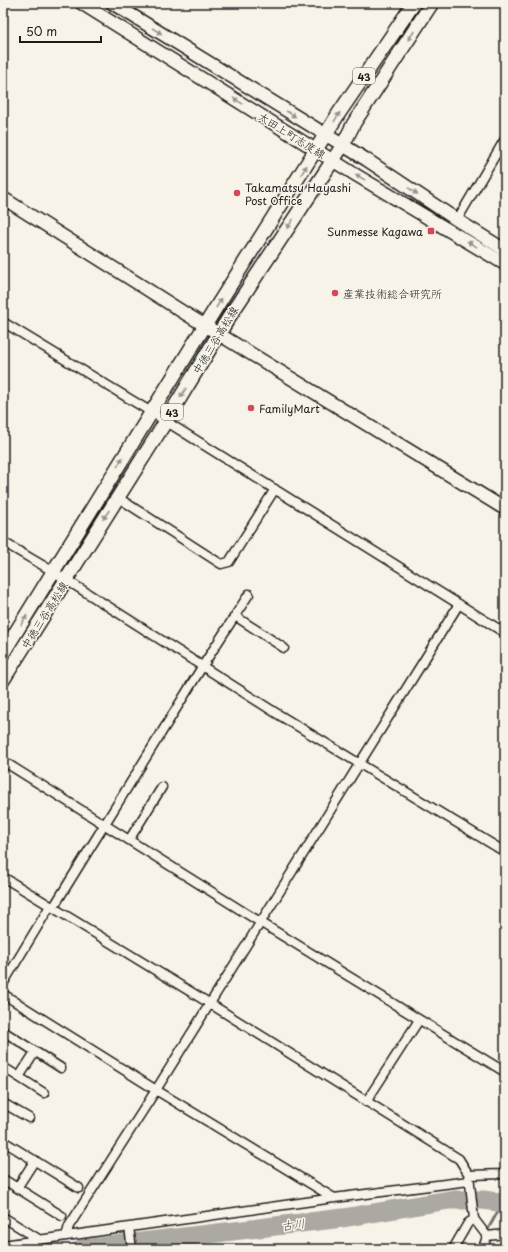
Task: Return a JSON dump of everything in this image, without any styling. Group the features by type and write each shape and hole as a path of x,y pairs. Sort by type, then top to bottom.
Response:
{"main road":[{"name":"太田上町志度線","path":"81,3 332,160 505,264"},
{"name":"太田上町志度線","path":"112,3 343,145 505,250"},
{"name":"中徳三谷高松線","path":"3,653 205,325 316,150 414,3"},
{"name":"中徳三谷高松線","path":"3,680 219,334 343,145 354,123 432,3"},
{"path":"3,198 219,334 505,509"}],"street":[{"path":"457,220 505,140"},
{"path":"3,322 166,421 505,633"},
{"path":"118,497 221,564 229,562 275,489"},
{"path":"3,542 54,572 202,667 505,852"},
{"path":"3,984 105,825 202,667 249,594"},
{"path":"66,1236 68,1226 156,1090 359,762 459,604"},
{"path":"235,616 284,648"},
{"path":"3,761 260,922 505,1072"},
{"path":"129,840 162,787"},
{"path":"3,877 459,1159 469,1178 475,1219 487,1236"},
{"path":"3,994 156,1090 334,1198"},
{"path":"366,1102 419,1020"},
{"path":"3,1031 60,1068"},
{"path":"19,1077 35,1052"},
{"path":"3,1067 44,1093"},
{"path":"3,1103 29,1118"},
{"path":"3,1140 79,1188"},
{"path":"17,1188 35,1160"},
{"path":"3,1245 505,1174"},
{"path":"3,1179 62,1216"},
{"path":"3,1217 40,1240"},
{"path":"453,1249 468,1223 475,1219"},
{"path":"129,1227 132,1249"},
{"path":"487,1236 505,1234"},
{"path":"483,1249 487,1236"}],"waterway":[{"name":"古川","path":"82,1249 343,1218 449,1200 483,1200 505,1203"},
{"path":"477,1249 502,1204"}],"place":[{"name":"Takamatsu Hayashi Post Office","path":"237,193"},
{"name":"Sunmesse Kagawa","path":"431,231"},
{"name":"産業技術総合研究所","path":"335,293"},
{"name":"FamilyMart","path":"251,408"}]}
